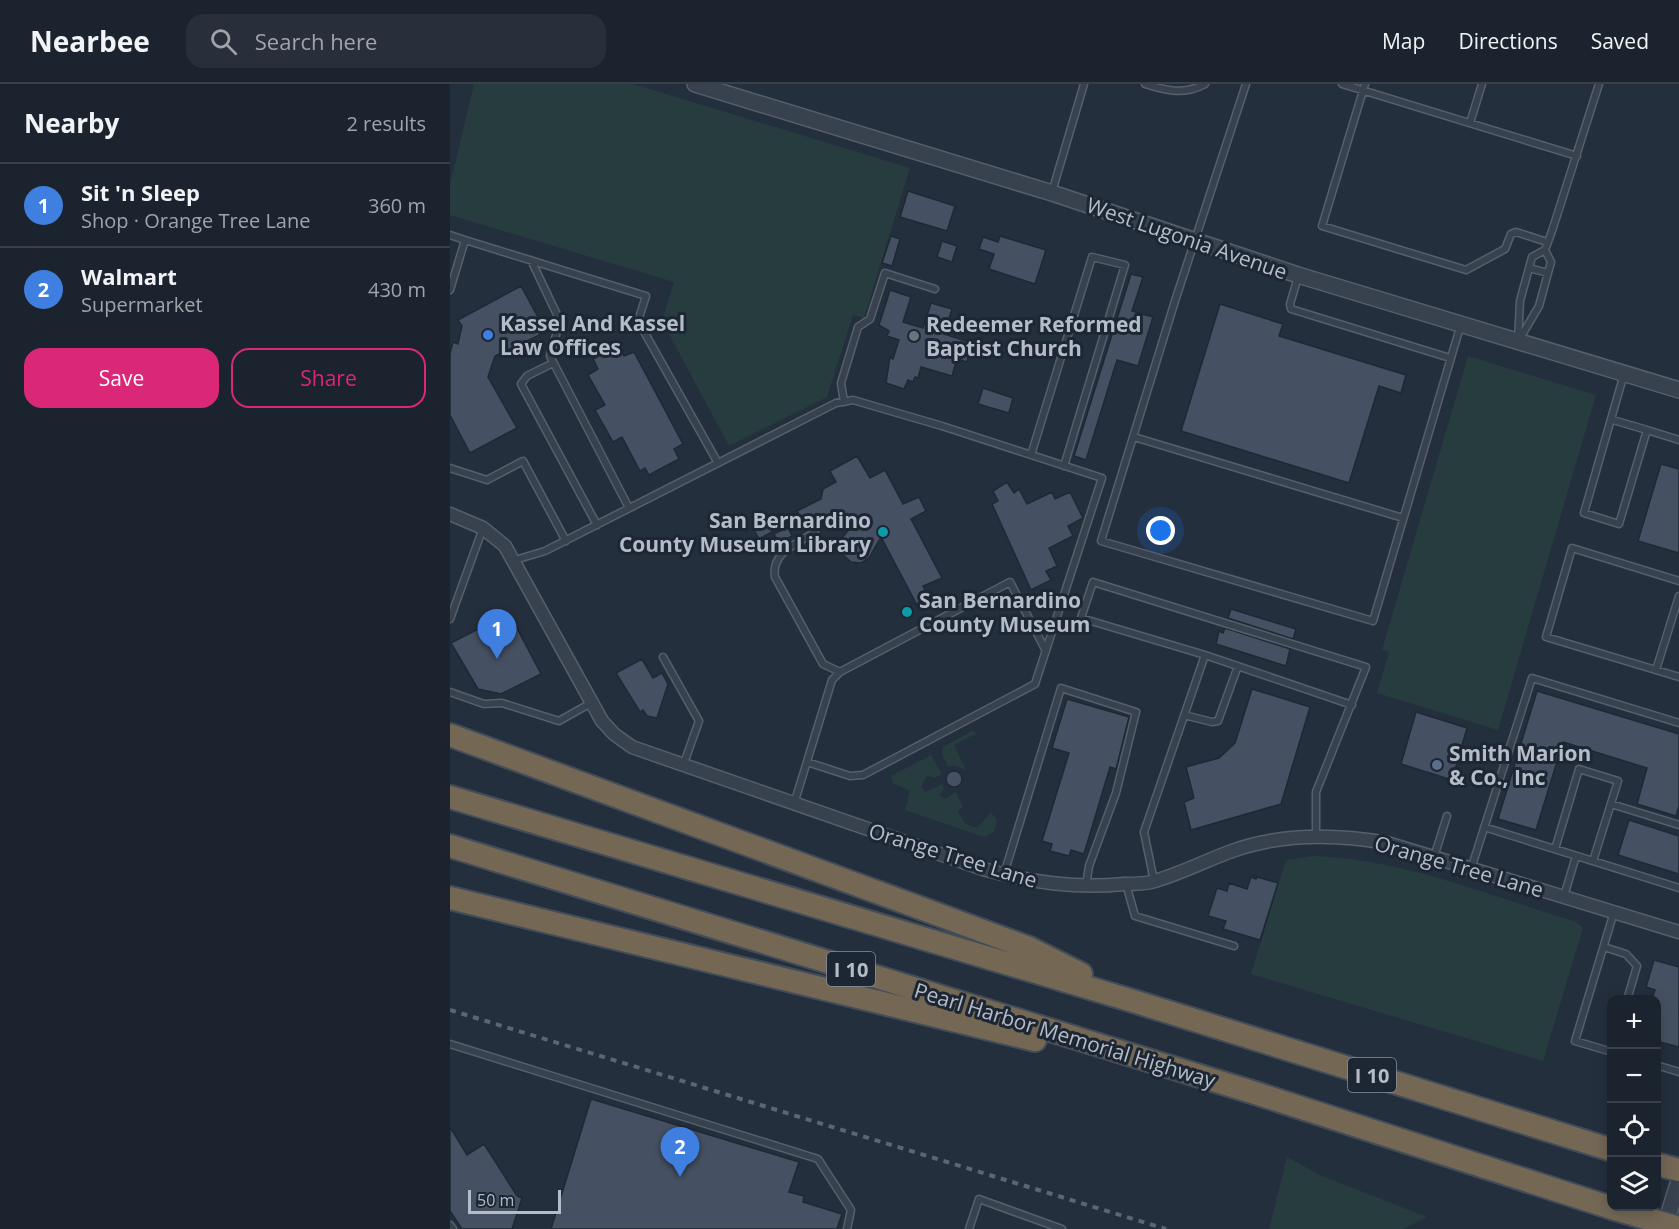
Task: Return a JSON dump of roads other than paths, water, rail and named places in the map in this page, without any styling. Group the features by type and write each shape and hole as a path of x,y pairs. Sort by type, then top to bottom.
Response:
{"highway":[{"path":"450,735 1029,948 1133,1001"},
{"name":"I 10","path":"450,796 1133,1001 1607,1149"},
{"name":"Pearl Harbor Memorial Highway","path":"450,846 1252,1092 1607,1206"},
{"path":"450,898 1252,1092"},
{"path":"1661,1165 1679,1170"},
{"name":"Pearl Harbor Memorial Highway","path":"1622,1211 1679,1228"}],"street":[{"name":"West Lugonia Avenue","path":"695,84 1052,193 1298,275 1679,390"},
{"name":"Orange Tree Lane","path":"450,514 495,535 514,560 591,703 614,735 632,747 683,767 1025,881 1086,886 1154,882 1235,850 1289,838 1316,836 1387,843 1679,932"},
{"path":"1664,1229 1679,1180"}],"lane":[{"path":"1052,193 1084,84"},
{"path":"1145,84 1170,92 1192,91 1205,84"},
{"path":"1246,84 1101,541 1373,621 1461,324"},
{"path":"1342,84 1364,87 1576,156"},
{"path":"1470,123 1482,84"},
{"path":"1518,341 1539,306 1551,262 1545,250 1547,242 1599,84"},
{"path":"1364,87 1322,226 1466,270 1505,249 1511,234 1516,232 1547,242"},
{"path":"450,236 646,296 638,321 718,463"},
{"path":"450,290 465,240"},
{"path":"1518,341 1520,301 1529,267 1532,257 1545,250"},
{"path":"1031,455 1092,257 1125,265 1064,466"},
{"path":"531,260 560,321 550,356 629,508"},
{"path":"1529,267 1548,273"},
{"path":"844,402 841,383 858,327 870,319 885,273 935,289"},
{"path":"1298,275 1290,304 1291,309 1450,358"},
{"path":"553,363 527,376 521,384 597,525"},
{"path":"1624,374 1613,420 1584,513 1619,524 1647,430"},
{"path":"514,560 545,551 836,403 854,400 1102,478 1035,684 863,775 850,776 807,762"},
{"path":"1613,420 1679,440"},
{"path":"1134,437 1403,518"},
{"path":"450,468 487,480 523,461 566,541"},
{"path":"450,619 453,598 483,528"},
{"path":"815,532 777,558 773,568 775,577 823,664 840,672"},
{"path":"1679,580 1572,548 1545,637 1679,677"},
{"path":"793,804 832,680 840,672 1010,582 1046,651"},
{"path":"1316,836 1316,792 1352,705 1366,667 1093,582 1081,618 1205,655 1352,705"},
{"path":"1656,670 1679,596"},
{"path":"1154,882 1144,832 1205,655"},
{"path":"663,657 699,721 683,767"},
{"path":"1184,714 1212,722 1218,721 1238,666"},
{"path":"1471,868 1532,678 1679,723"},
{"path":"1004,875 1061,688 1136,712 1116,793 1089,866 1086,886"},
{"path":"450,692 484,704 502,703 559,721 591,703"},
{"path":"1555,849 1579,769 1618,781 1593,861"},
{"path":"1611,804 1679,825"},
{"path":"1434,857 1447,816"},
{"path":"1484,827 1679,888"},
{"path":"1564,896 1576,856"},
{"path":"1126,884 1136,916 1234,946"},
{"path":"1607,1051 1575,1041 1614,912"},
{"path":"1604,947 1626,954 1637,966 1628,995"},
{"path":"450,1044 818,1159 851,1210 847,1229"},
{"path":"1661,1067 1679,1072"},
{"path":"969,1229 979,1199 1062,1229"},
{"path":"450,1225 453,1229"}],"railway":[{"path":"450,1010 1166,1229"}],"place":[{"name":"Kassel And Kassel Law Offices","path":"488,335"},
{"name":"Redeemer Reformed Baptist Church","path":"914,336"},
{"name":"San Bernardino County Museum Library","path":"883,532"},
{"name":"San Bernardino County Museum","path":"907,612"},
{"name":"Sit 'n Sleep","path":"497,659"},
{"name":"Smith Marion & Co., Inc","path":"1437,765"},
{"name":"Walmart","path":"680,1177"}]}
